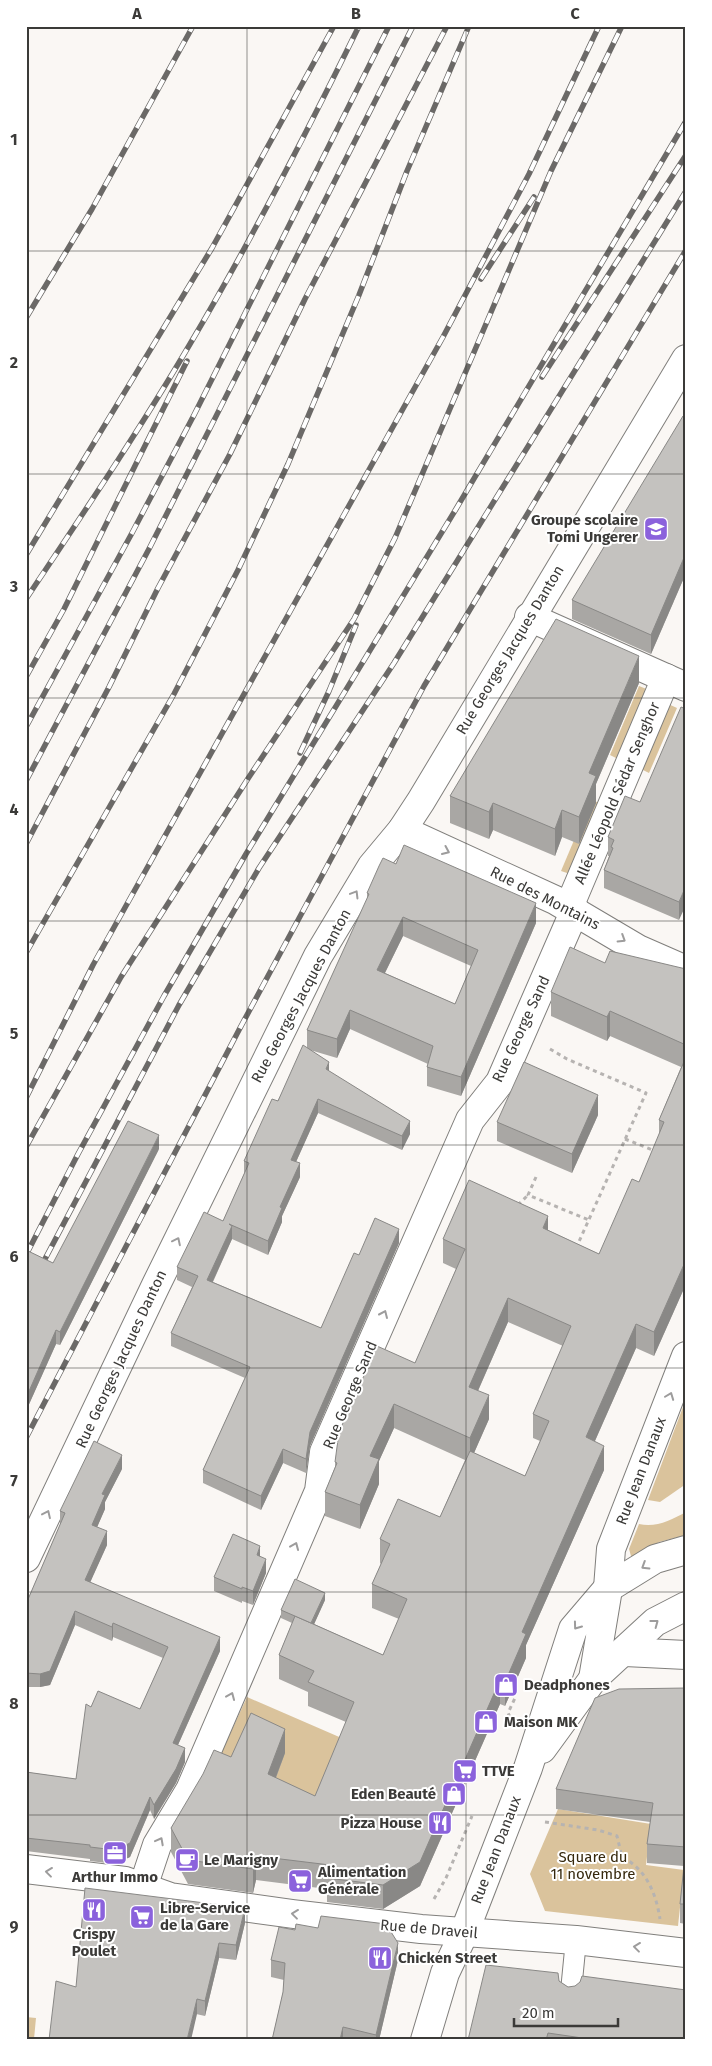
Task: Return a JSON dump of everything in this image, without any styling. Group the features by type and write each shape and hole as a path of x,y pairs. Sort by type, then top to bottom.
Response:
{"street":[{"name":"Rue Georges Jacques Danton","path":"26,1558 156,1285 318,956 372,866 402,830 529,617 684,364"},
{"path":"529,617 676,683"},
{"name":"Allée Léopold Sédar Senghor","path":"572,908 676,683"},
{"name":"Rue des Montains","path":"402,830 572,908 638,949 686,970"},
{"name":"Rue George Sand","path":"143,1887 157,1845 190,1790 319,1491 324,1452 470,1120 500,1082 572,908"},
{"name":"Rue Jean Danaux","path":"608,1588 612,1544 686,1356"},
{"name":"Rue Jean Danaux","path":"425,2040 445,1973 464,1933 528,1768 573,1629 608,1588 655,1560 686,1550"},
{"path":"593,1679 608,1588"},
{"name":"Rue Jean Danaux","path":"528,1768 593,1679 625,1652 655,1622 686,1606"},
{"path":"625,1652 686,1655"},
{"name":"Rue de Draveil","path":"26,1869 125,1881 170,1897 303,1915 464,1933 576,1940 686,1953"}],"lane":[{"path":"570,2001 576,1940"}],"path":[{"path":"520,1035 567,1059 646,1093 575,1251"},
{"path":"625,1139 658,1153"},
{"path":"512,1210 528,1195 536,1177"},
{"path":"528,1195 589,1220"},
{"path":"545,1822 598,1830 617,1836 622,1856 633,1862 644,1874 653,1892 660,1925 658,1950"}],"green space":[{"path":"639,686 649,690 620,760 610,755"},
{"path":"666,703 677,708 649,773 639,768"},
{"path":"591,800 600,803 570,874 561,871"},
{"path":"686,1399 686,1484 660,1502 648,1500"},
{"path":"686,1512 686,1535 659,1542 637,1556 631,1556 629,1549 639,1524 657,1524"},
{"path":"247,1697 360,1746 307,1838 233,1777 212,1773"},
{"name":"Square du 11 novembre","path":"558,1809 651,1824 646,1865 684,1870 678,1926 545,1911 530,1874"},
{"path":"26,2017 36,2018 34,2039 26,2037"}],"building":[{"name":"Groupe scolaire Tomi Ungerer","path":"683,416 686,417 686,553 651,635 572,600"},
{"path":"556,619 639,656 589,773 596,776 579,817 562,810 555,829 493,803 489,812 450,796"},
{"path":"681,707 686,709 686,886 679,902 604,870 613,848 611,847 614,840 608,837 625,796 640,802"},
{"path":"404,845 536,903 461,1077 427,1067 433,1046 350,1010 337,1039 307,1030 369,894 367,893 383,858 396,864","holes":["403,917 478,950 455,1004 377,970"]},
{"path":"570,947 605,963 610,951 686,969 686,1045 610,1011 607,1017 551,992"},
{"path":"303,1045 329,1062 326,1069 410,1121 402,1136 318,1099 291,1160 300,1163 280,1207 282,1208 268,1241 229,1224 232,1226 207,1280 321,1328 354,1253 359,1255 375,1218 399,1229 310,1432 306,1459 283,1449 261,1496 203,1470 250,1367 171,1333 198,1276 177,1267 204,1212 223,1221 249,1163 244,1161 272,1099 278,1101"},
{"path":"686,1057 686,1260 654,1332 636,1324 586,1437 604,1446 522,1632 526,1634 505,1682 500,1680 420,1862 383,1885 327,1878 330,1865 256,1856 253,1869 188,1860 171,1828 203,1774 214,1750 231,1757 251,1713 285,1729 268,1774 315,1796 354,1702 308,1682 314,1671 279,1655 295,1616 383,1655 407,1599 372,1584 390,1544 380,1539 398,1499 440,1517 470,1451 525,1476 549,1421 533,1414 571,1326 508,1298 469,1387 489,1395 470,1438 394,1404 370,1456 379,1459 360,1505 325,1492 337,1463 335,1462 339,1432 377,1346 415,1363 465,1249 443,1239 469,1180 548,1216 543,1228 599,1254 632,1179 639,1182 664,1122 659,1120"},
{"path":"524,1062 598,1095 572,1154 497,1122"},
{"path":"128,1121 159,1135 60,1332 56,1330 26,1398 26,1250 53,1263"},
{"path":"94,1441 122,1455 102,1494 105,1495 92,1525 107,1531 85,1580 220,1637 173,1743 185,1748 176,1769 154,1805 150,1797 130,1843 115,1850 90,1847 90,1845 26,1838 26,1772 76,1779 86,1704 91,1707 98,1691 140,1709 168,1647 113,1623 112,1627 75,1611 50,1671 40,1674 26,1673 26,1604 65,1513 60,1511"},
{"path":"233,1534 260,1546 257,1555 266,1559 253,1591 242,1587 242,1589 214,1577"},
{"path":"295,1579 325,1593 311,1623 281,1610"},
{"path":"686,1688 686,1847 647,1844 653,1803 556,1789 595,1698 619,1689"},
{"path":"686,1847 686,1904 680,1904"},
{"path":"85,1888 245,1908 236,1945 219,1943 205,2001 197,1999 187,2040 49,2040 56,1981 76,1987"},
{"path":"321,1916 386,1924 398,1943 376,2035 343,2027 340,2040 272,2040 283,1992 285,1963 271,1960 279,1927 295,1930 296,1924 318,1928"},
{"path":"486,1965 558,1973 559,1981 568,1987 575,1986 580,1982 582,1976 686,1990 686,2040 596,2040 548,2033 546,2040 468,2040"}],"railway":[{"path":"26,318 92,209 193,26"},
{"path":"26,555 212,248 334,26"},
{"path":"26,599 130,441 213,305 278,187 359,26"},
{"path":"26,727 194,415 389,26"},
{"path":"26,781 150,547 413,26"},
{"path":"26,844 109,687 158,588 230,454 305,299 447,26"},
{"path":"26,953 174,694 238,570 288,464 359,295 407,171 469,26"},
{"path":"26,1098 93,965 443,337 529,174 599,26"},
{"path":"26,1147 121,977 249,777 354,619 395,538 551,171 622,26"},
{"path":"26,1255 78,1154 164,996 246,854 456,509 686,121"},
{"path":"542,377 686,155"},
{"path":"26,1295 179,1005 259,868 394,663 686,191"},
{"path":"481,279 534,197"},
{"path":"26,1438 240,1028 424,686 686,250"},
{"path":"26,677 64,609 187,361"},
{"path":"300,753 329,691 356,625"}],"place":[{"name":"Groupe scolaire Tomi Ungerer","path":"656,529"},
{"name":"Deadphones","path":"506,1685"},
{"name":"Maison MK","path":"486,1722"},
{"name":"TTVE","path":"465,1771"},
{"name":"Eden Beauté","path":"454,1794"},
{"name":"Pizza House","path":"440,1823"},
{"name":"Arthur Immo","path":"115,1853"},
{"name":"Le Marigny","path":"187,1860"},
{"name":"Alimentation Générale","path":"300,1881"},
{"name":"Crispy Poulet","path":"94,1910"},
{"name":"Libre-Service de la Gare","path":"142,1917"},
{"name":"Chicken Street","path":"380,1958"}]}
